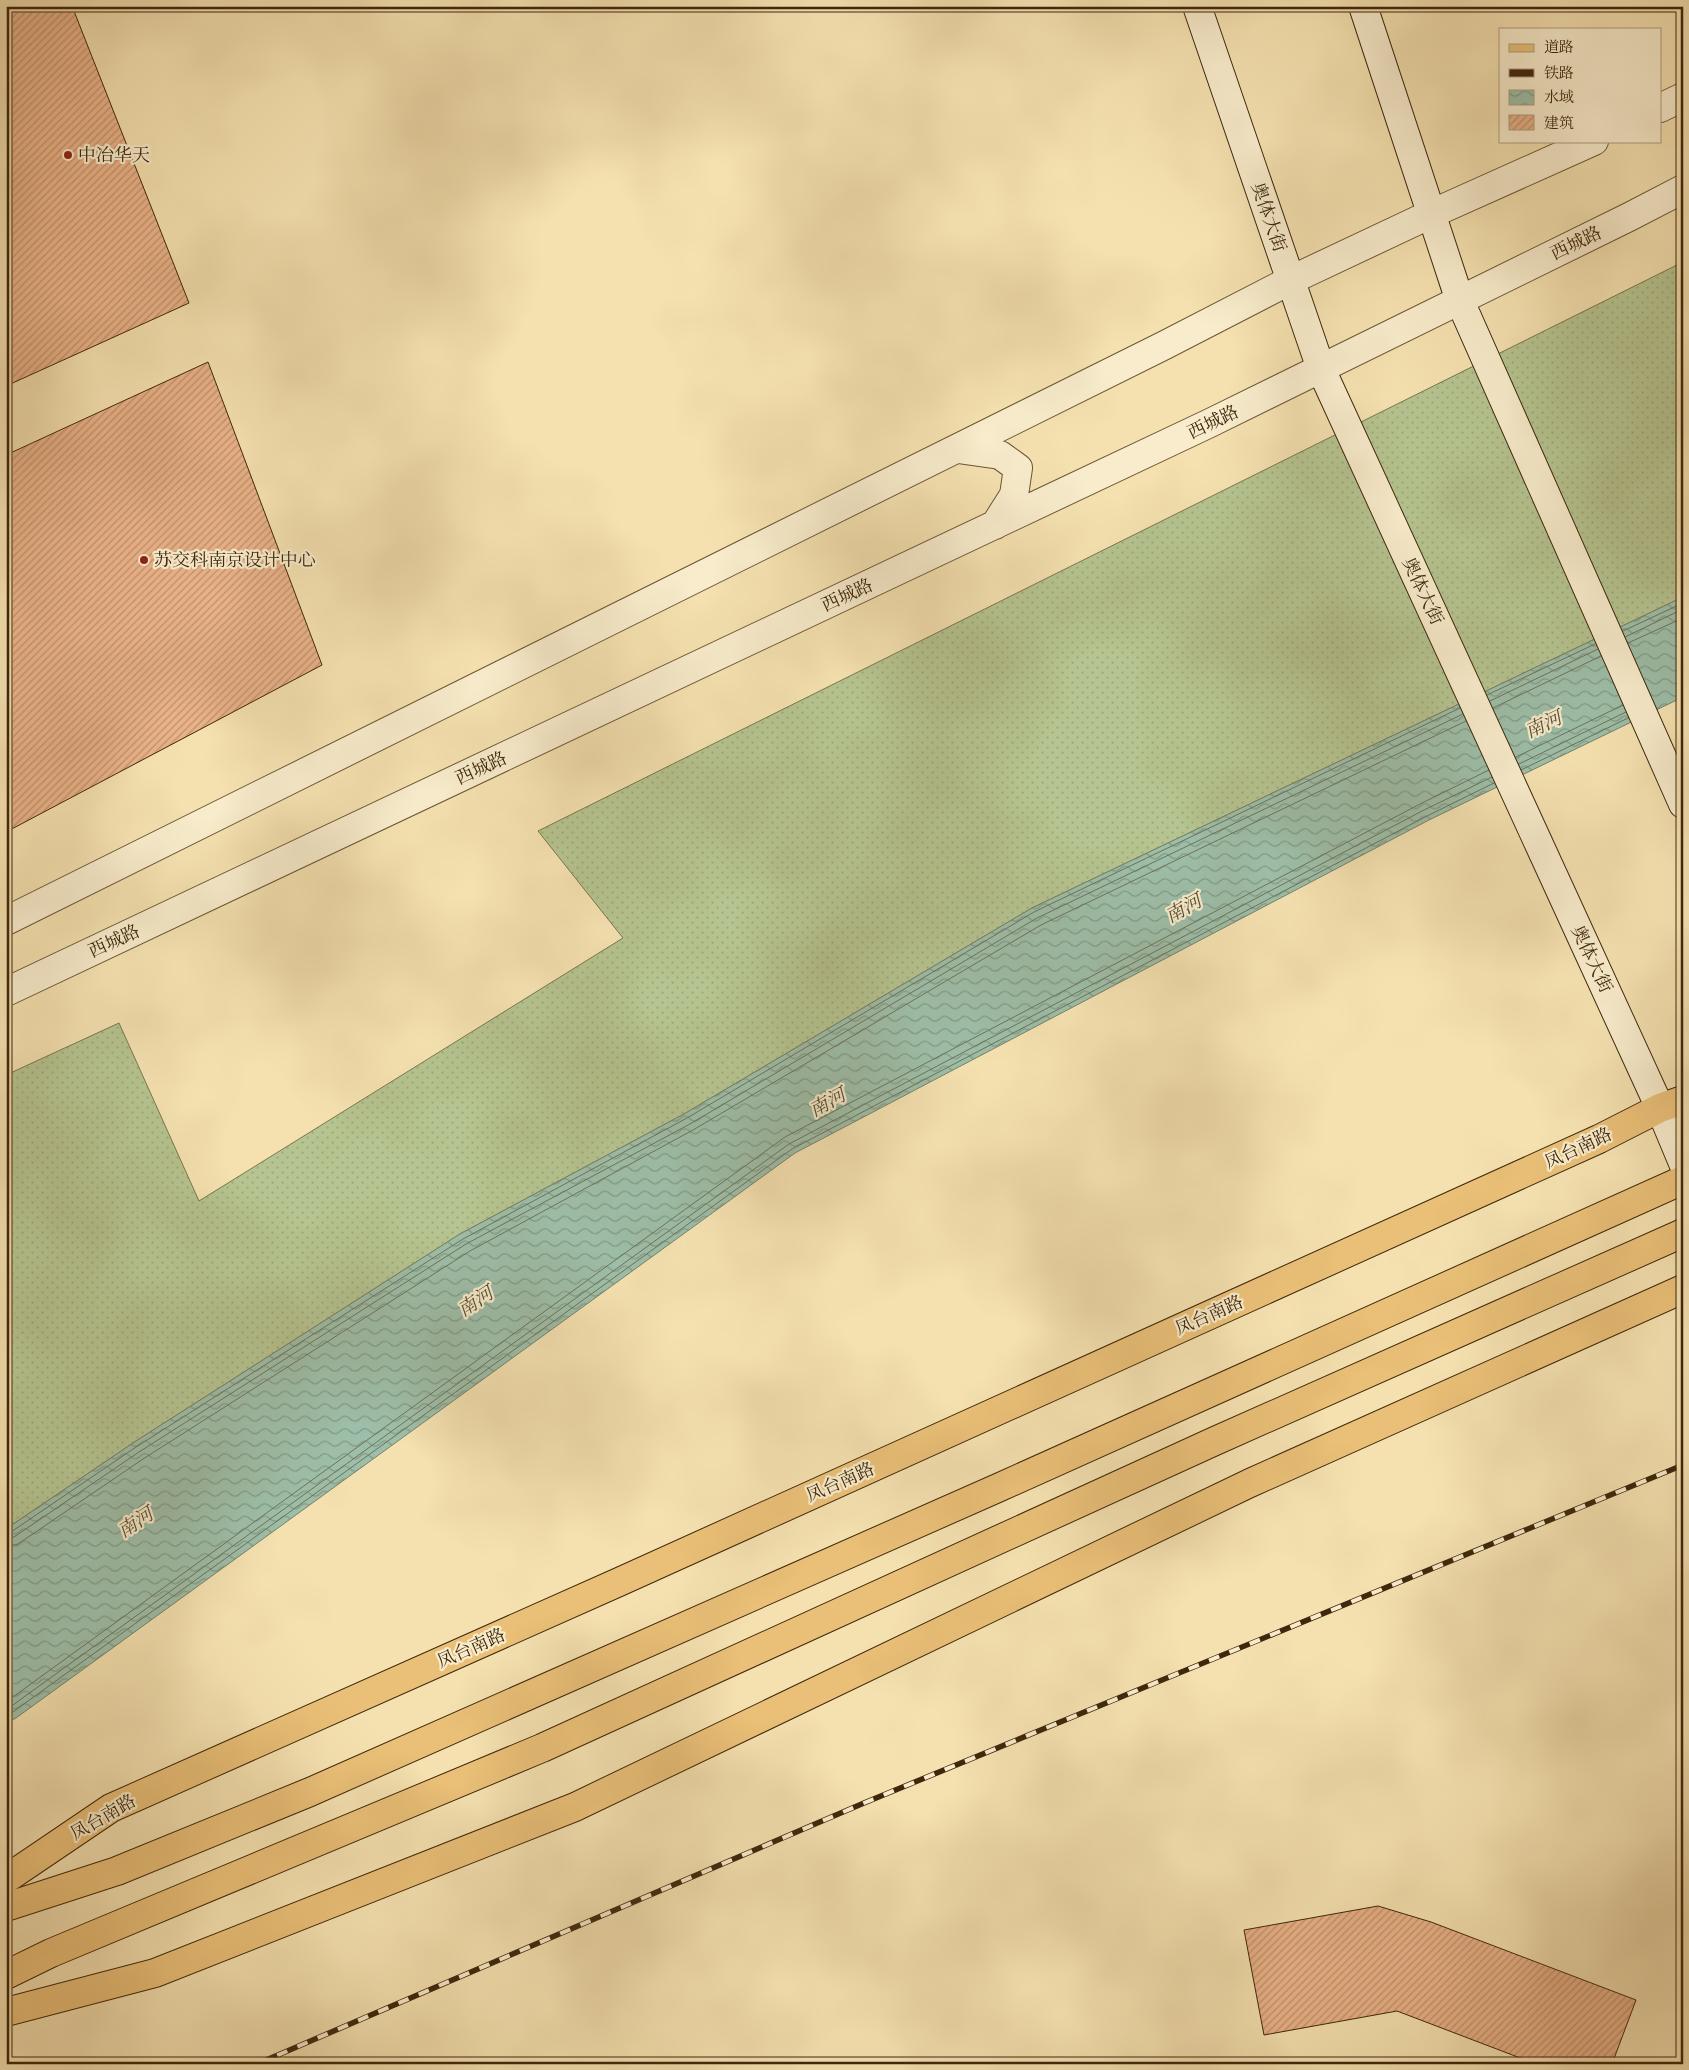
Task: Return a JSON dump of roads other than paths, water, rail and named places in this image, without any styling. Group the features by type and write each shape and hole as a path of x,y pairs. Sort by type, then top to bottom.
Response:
{"main road":[{"name":"凤台南路","path":"6,1879 111,1808 655,1566 1590,1143 1672,1104"},
{"path":"6,1907 117,1871 310,1792 1000,1487 1683,1180"},
{"path":"6,1975 60,1949 542,1748 1215,1441 1683,1233"},
{"path":"6,2012 155,1973 574,1807 1250,1483 1683,1289"}],"street":[{"name":"奥体大街","path":"1197,6 1321,369 1672,1104 1683,1163"},
{"path":"1363,6 1460,301 1683,804"},
{"path":"1662,107 1683,97"},
{"path":"6,922 958,449 1291,280 1431,214 1592,142"},
{"name":"西城路","path":"6,992 1321,369 1683,189"},
{"path":"958,449 1000,455 1018,468 1014,495 994,525"}],"water":[{"name":"南河","path":"1683,597 1683,697 1429,820 795,1153 16,1718 6,1723 6,1529 133,1443 460,1234 684,1114 1032,908"}],"railway":[{"path":"257,2064 864,1803 1683,1465"}],"place":[{"name":"中冶华天","path":"68,155"},
{"name":"苏交科南京设计中心","path":"144,560"}]}
